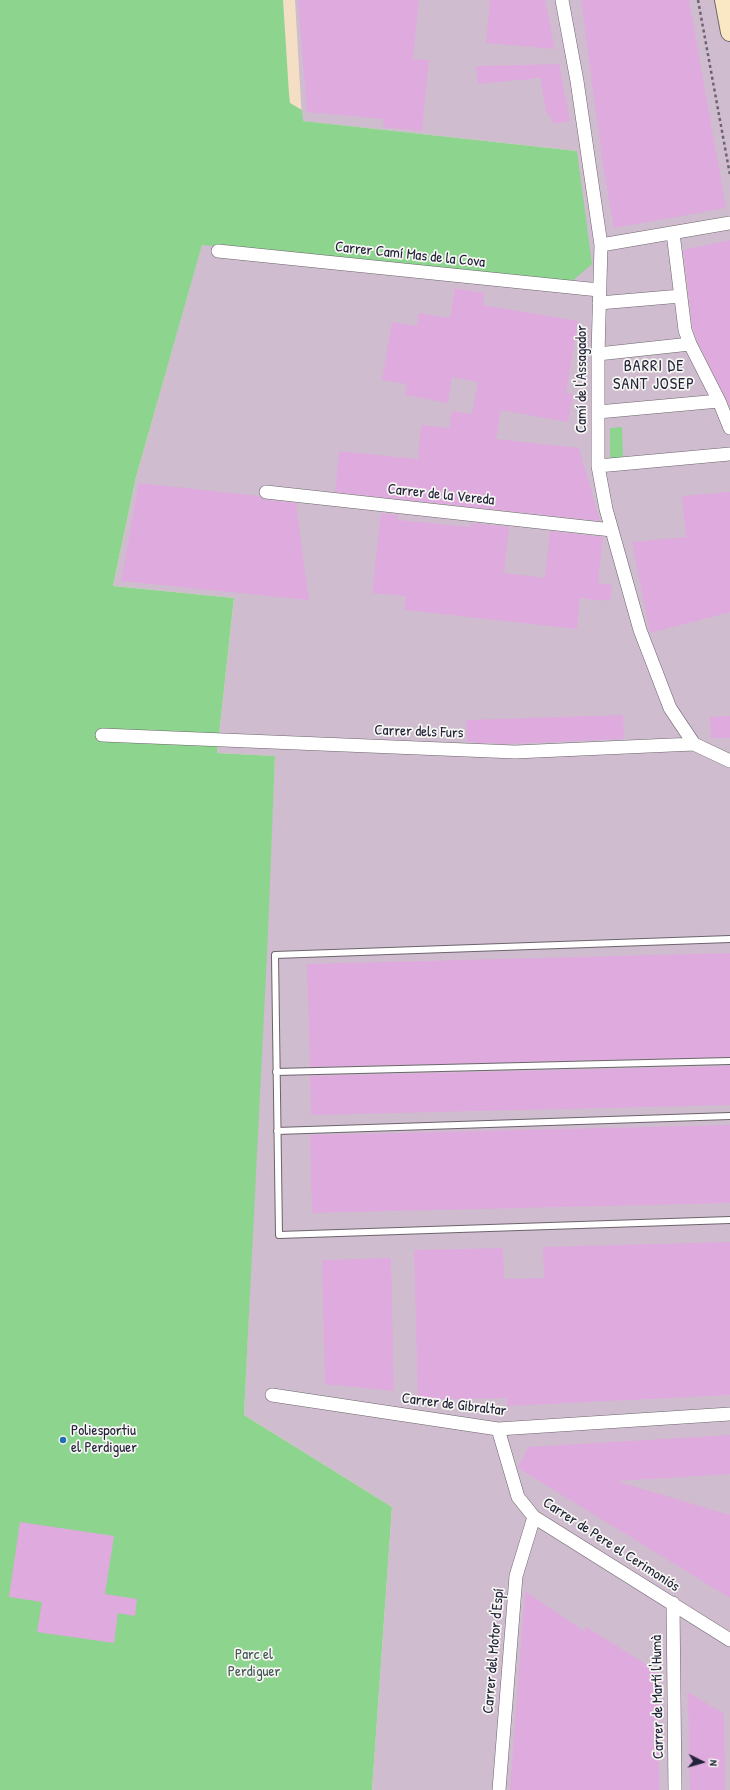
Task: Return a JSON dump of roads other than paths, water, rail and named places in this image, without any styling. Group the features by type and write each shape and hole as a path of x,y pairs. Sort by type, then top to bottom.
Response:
{"street":[{"name":"Camí de l'Assagador","path":"562,0 577,81 601,245 598,354 598,466 612,530 645,644 670,708 694,744"},
{"path":"724,0 730,32"},
{"path":"601,245 730,223"},
{"path":"673,233 685,330 690,344 719,401 730,428"},
{"name":"Carrer Camí Mas de la Cova","path":"218,251 599,296 681,296"},
{"path":"598,354 690,344"},
{"path":"598,412 719,401"},
{"path":"598,466 730,454"},
{"name":"Carrer de la Vereda","path":"266,492 612,530"},
{"name":"Carrer dels Furs","path":"102,735 514,752 694,744 730,761"},
{"name":"Carrer de Gibraltar","path":"272,1395 498,1429 730,1414"},
{"name":"Carrer de Pere el Cerimoniós","path":"498,1429 518,1497 534,1517 730,1640"},
{"name":"Carrer del Motor d'Espí","path":"499,1790 516,1576 534,1517"},
{"name":"Carrer de Martí l'Humà","path":"673,1603 675,1790"}],"lane":[{"path":"730,939 275,955 279,1235 730,1220"},
{"path":"276,1072 730,1061"},
{"path":"277,1131 730,1116"}],"place":[{"name":"Poliesportiu el Perdiguer","path":"63,1440"}],"district":[{"name":"BARRI DE SANT JOSEP","path":"654,376"}],"park label":[{"name":"Parc el Perdiguer","path":"254,1664"}]}
